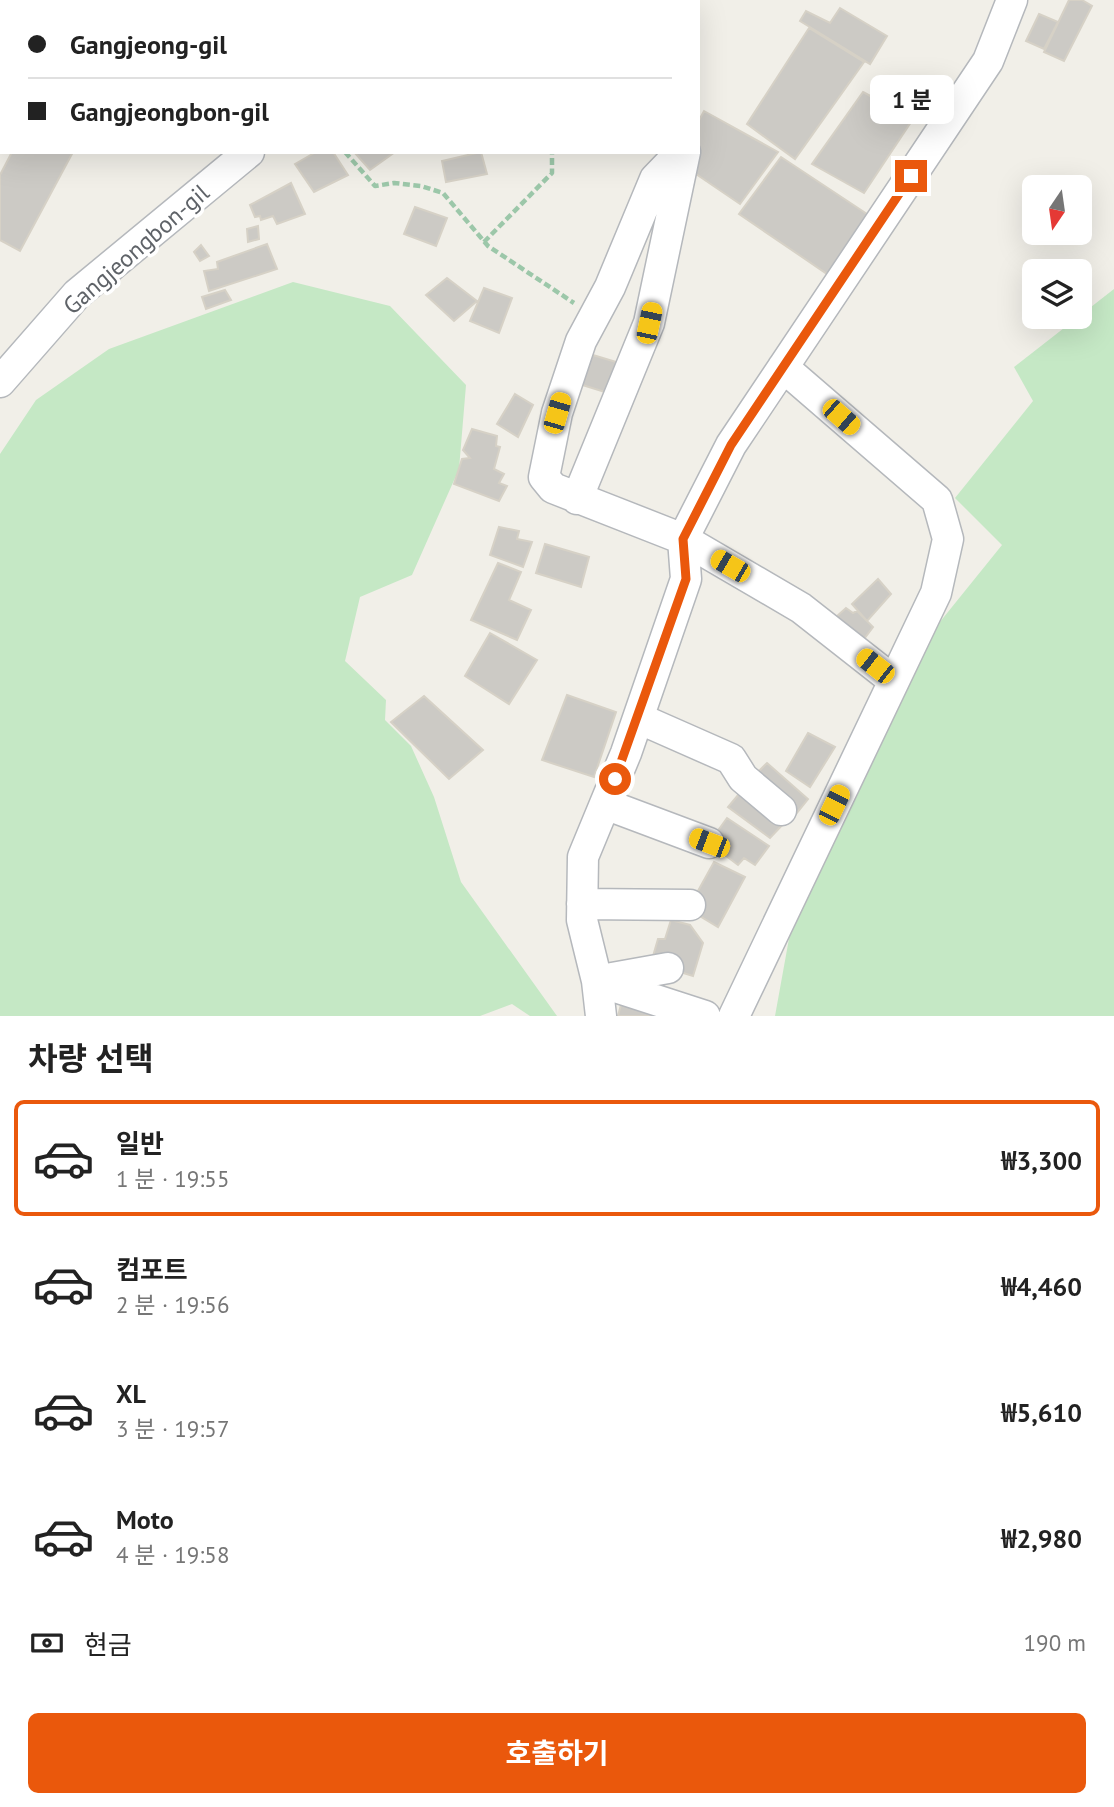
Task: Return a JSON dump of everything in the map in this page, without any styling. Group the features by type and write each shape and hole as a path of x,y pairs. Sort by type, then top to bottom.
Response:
{"street":[{"path":"601,1016 597,981 582,920 583,857 638,718 686,579 683,539 731,445 988,61 1012,0"},
{"name":"Gangjeongbon-gil","path":"0,382 77,294 247,154"},
{"path":"681,154 655,178 596,316 581,341 567,378 544,477 553,488 683,539 801,608 894,681"},
{"path":"578,499 649,323 683,154"},
{"path":"734,1016 936,593 948,539 937,500 782,367"},
{"path":"638,718 731,759 743,778 780,810"},
{"path":"605,804 709,843"},
{"path":"582,904 690,905"},
{"path":"597,981 668,968"},
{"path":"597,981 705,1016"}],"path":[{"path":"347,154 375,186 394,183 421,186 443,193 484,242 516,267 596,316"},
{"path":"484,242 552,173 552,154"}],"green space":[{"path":"293,282 390,306 466,385 459,469 412,575 360,597 345,661 386,700 385,720 411,746 434,797 461,882 557,1016 530,1016 512,1004 480,1016 0,1016 0,454 36,400 109,349"},
{"path":"1114,289 1114,1016 775,1016 790,933 906,664 1002,545 955,498 1033,401 1014,367 1063,329 1092,329 1092,306"}],"building":[{"path":"1069,0 1082,0 1092,6 1064,61 1044,52"},
{"path":"840,8 887,36 870,64 800,21 806,11 830,23"},
{"path":"1039,14 1058,22 1044,49 1026,41"},
{"path":"809,28 864,62 795,159 747,124"},
{"path":"863,92 913,119 864,193 812,164"},
{"path":"704,111 778,152 740,204 696,174 697,154 700,154 700,118"},
{"path":"11,154 72,154 20,251 0,240 0,175"},
{"path":"312,154 334,154 348,175 314,192 295,164"},
{"path":"356,154 392,154 370,170"},
{"path":"482,154 487,174 446,182 442,161"},
{"path":"781,157 870,216 830,276 739,214"},
{"path":"291,183 305,214 277,224 273,216 261,220 260,216 255,217 250,205"},
{"path":"415,207 447,218 436,246 404,234"},
{"path":"258,226 259,239 248,242 247,229"},
{"path":"267,244 277,269 209,291 204,271 218,269 217,262"},
{"path":"201,245 209,256 200,261 194,252"},
{"path":"447,278 477,301 454,321 426,295"},
{"path":"484,288 512,298 499,333 470,321"},
{"path":"225,290 231,300 206,309 202,297"},
{"path":"583,352 616,362 608,393 573,382"},
{"path":"515,394 533,405 518,437 497,424"},
{"path":"472,429 497,436 496,446 500,447 494,469 504,474 499,483 507,486 499,501 454,484 462,459 470,458 463,450"},
{"path":"499,527 519,531 517,539 532,542 523,567 490,555"},
{"path":"545,544 589,557 581,587 536,573"},
{"path":"498,563 521,572 509,600 531,610 517,640 471,620"},
{"path":"878,579 891,594 867,621 852,604"},
{"path":"846,608 853,613 857,611 873,627 861,643 836,617"},
{"path":"490,633 537,660 509,704 465,676"},
{"path":"567,695 616,712 594,777 542,760"},
{"path":"424,696 483,750 449,779 391,722"},
{"path":"808,733 835,747 810,787 786,771"},
{"path":"767,763 808,799 796,814 754,776"},
{"path":"744,788 786,821 770,838 728,807"},
{"path":"727,818 769,846 755,865 744,858 738,865 709,843"},
{"path":"714,862 745,877 718,927 688,909"},
{"path":"671,920 690,925 703,943 693,976 651,963 658,939 665,939"},
{"path":"623,997 671,1016 618,1016"}],"route":[{"path":"615,779 686,579 683,539 731,445 911,176"}]}
